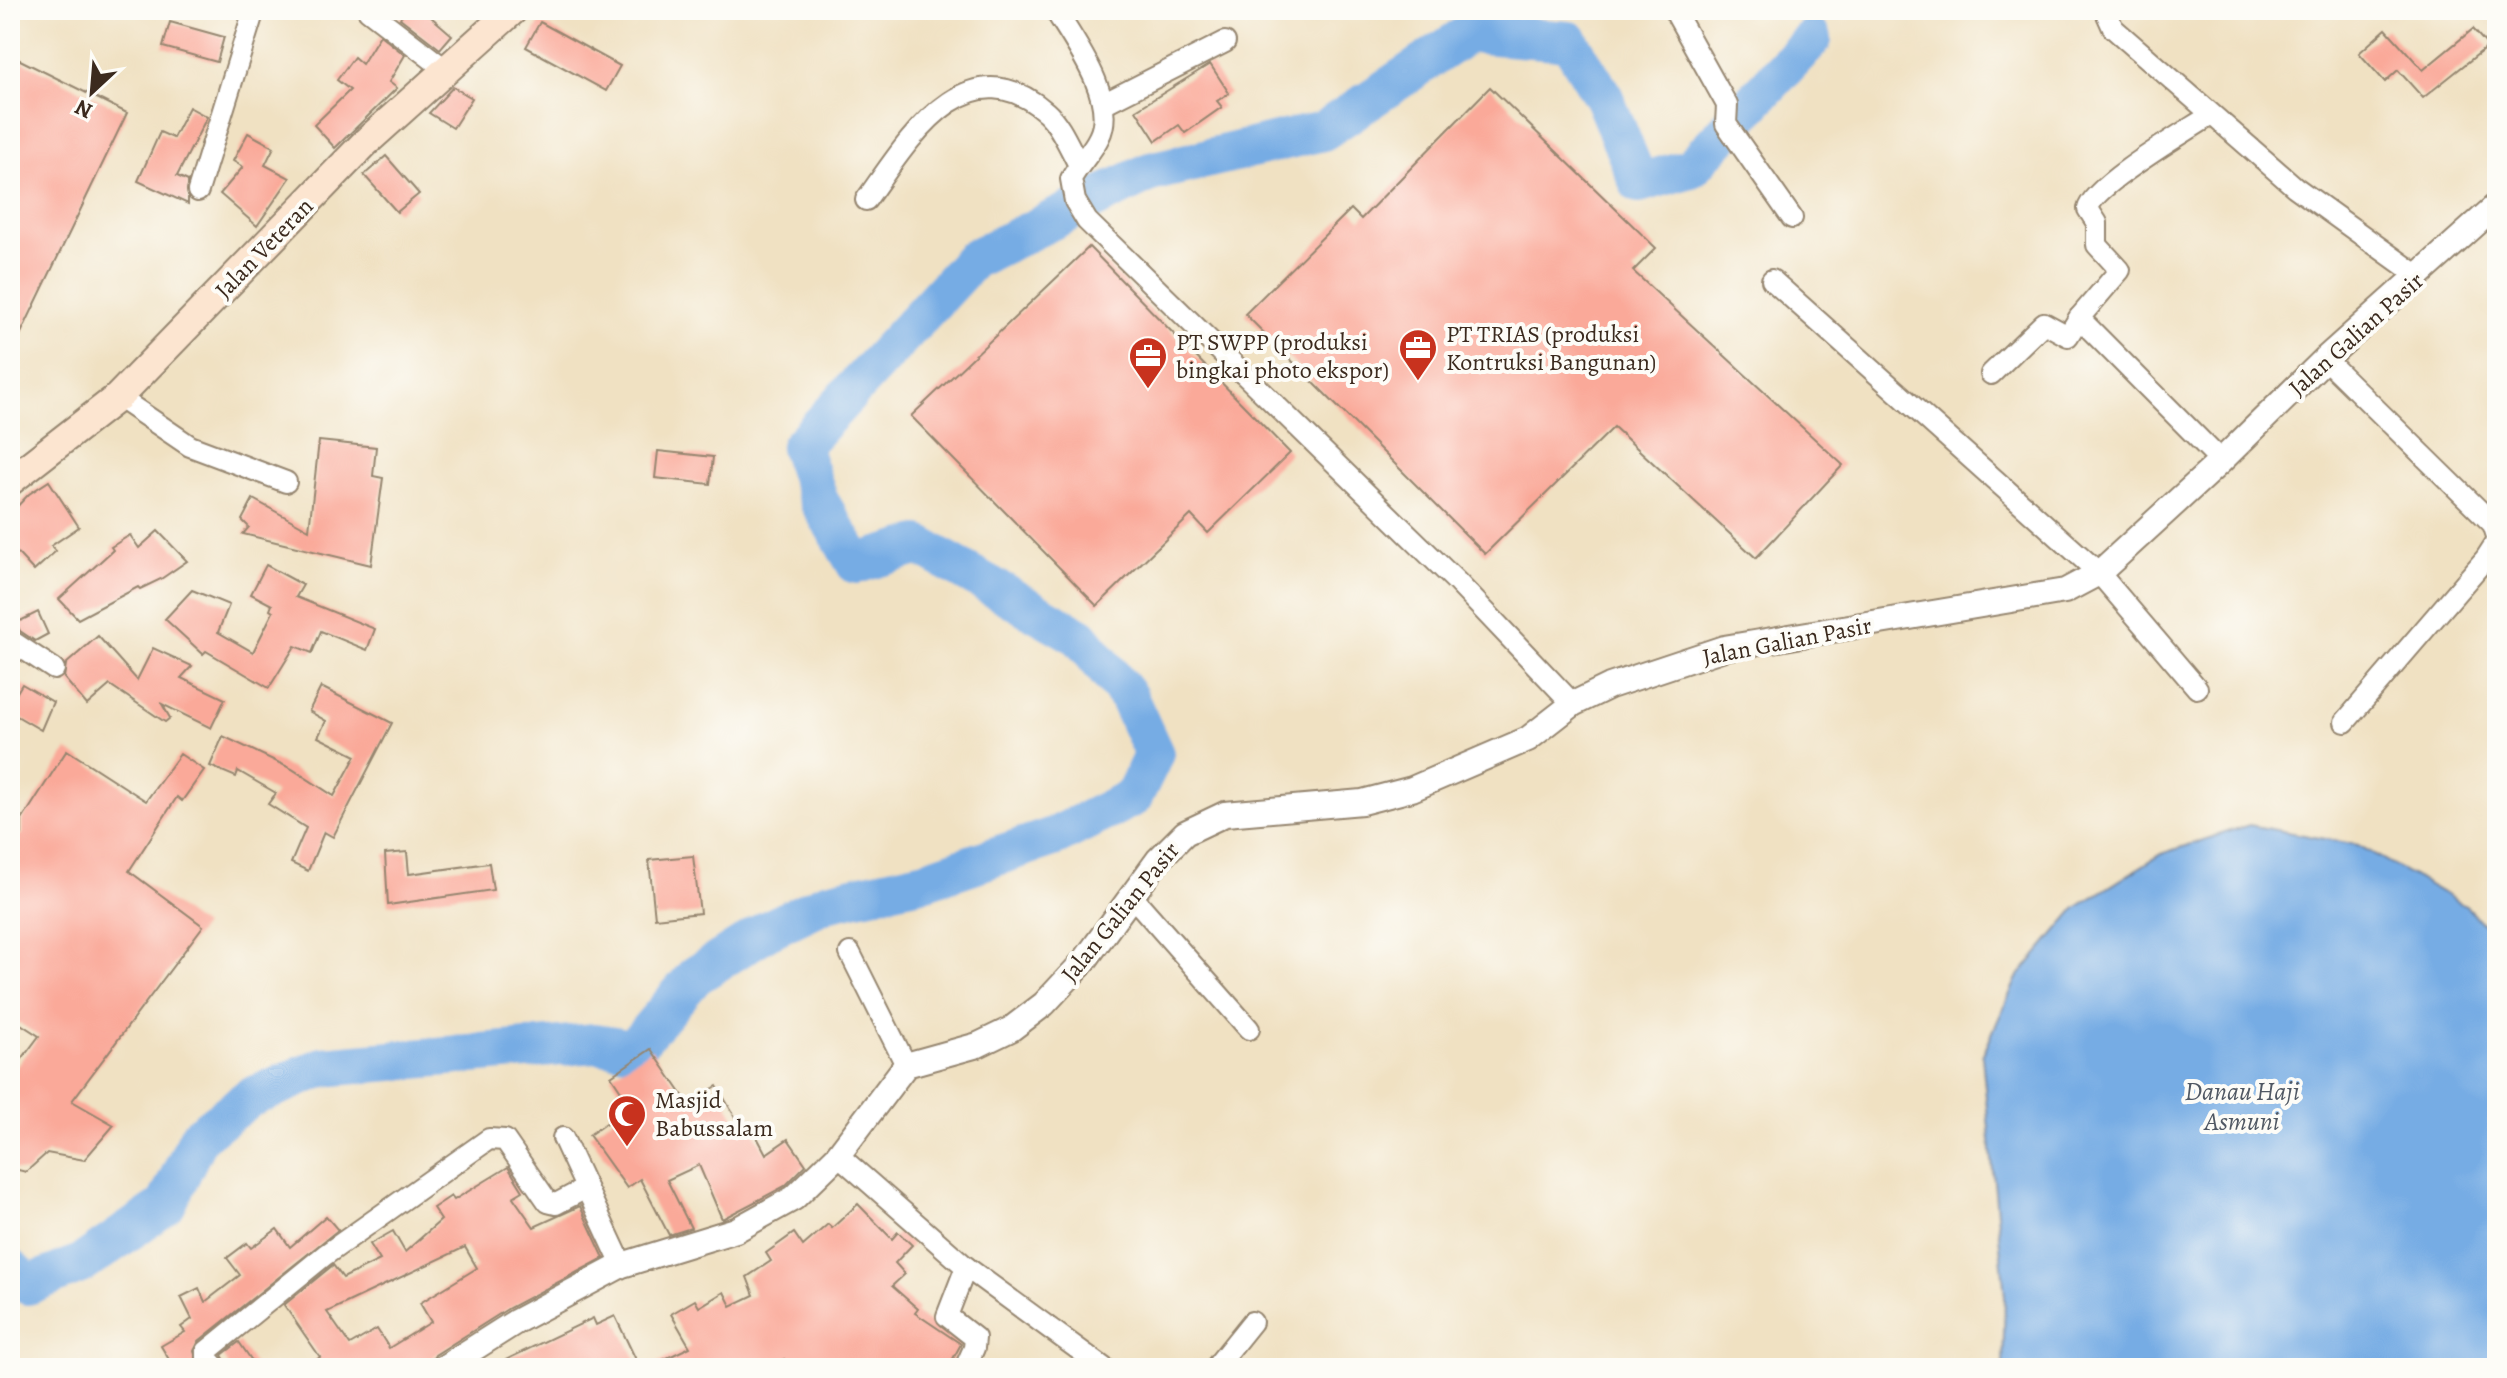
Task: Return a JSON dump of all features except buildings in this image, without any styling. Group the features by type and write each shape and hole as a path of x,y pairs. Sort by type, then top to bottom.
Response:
{"main road":[{"name":"Jalan Veteran","path":"10,481 118,397 366,142 513,10"}],"street":[{"path":"198,191 254,10"},
{"path":"368,10 446,70"},
{"path":"1055,10 1088,65 1103,104 1104,123 1099,138 1071,179 1075,201 1087,221 1457,582 1573,704"},
{"path":"1674,10 1727,105 1728,129 1792,218"},
{"path":"2105,10 2113,28 2295,187 2420,277"},
{"path":"1103,104 1225,42"},
{"path":"866,200 923,121 963,94 988,89 1012,93 1049,114 1079,165"},
{"path":"1991,374 2044,323 2068,336 2079,318 2120,270 2097,245 2097,223 2088,209 2090,202 2120,175 2211,115"},
{"name":"Jalan Galian Pasir","path":"906,1065 978,1045 1011,1029 1033,1012 1085,960 1131,895 1185,833 1225,814 1362,802 1412,789 1528,739 1573,704 1610,686 1724,648 2065,591 2099,573 2221,461 2325,359 2497,205"},
{"path":"1772,280 2099,573 2197,688"},
{"path":"2079,318 2221,461"},
{"path":"2325,359 2493,524 2497,539 2486,558 2345,722"},
{"path":"118,397 190,446 286,482"},
{"path":"10,640 54,669"},
{"path":"1131,895 1249,1029"},
{"path":"443,1368 517,1321 622,1265 736,1230 772,1212 794,1198 838,1155 906,1065 850,953"},
{"path":"563,1138 622,1265"},
{"path":"216,1368 207,1358 207,1351 325,1255 489,1139 505,1140 548,1202 556,1204 586,1188"},
{"path":"838,1155 966,1267 1104,1368"},
{"path":"965,1368 975,1338 947,1316 966,1267"},
{"path":"1215,1368 1252,1322"}],"water":[{"name":"Danau Haji Asmuni","path":"2249,825 2358,845 2467,907 2497,938 2497,1368 2003,1368 2005,1297 1982,1056 2017,978 2076,908 2161,854"}],"waterway":[{"path":"10,1268 28,1285 83,1263 166,1205 199,1136 249,1098 323,1067 595,1043 633,1049 695,976 766,931 826,902 926,880 1056,836 1133,797 1154,754 1128,697 1080,637 919,545 856,564 819,501 800,447 973,259 1150,172 1323,131 1469,33 1569,41 1604,98 1639,183 1691,168 1812,39"}],"place":[{"name":"PT TRIAS (produksi Kontruksi Bangunan)","path":"1418,382"},
{"name":"PT SWPP (produksi bingkai photo ekspor)","path":"1148,390"},
{"name":"Masjid Babussalam","path":"627,1148"}]}
